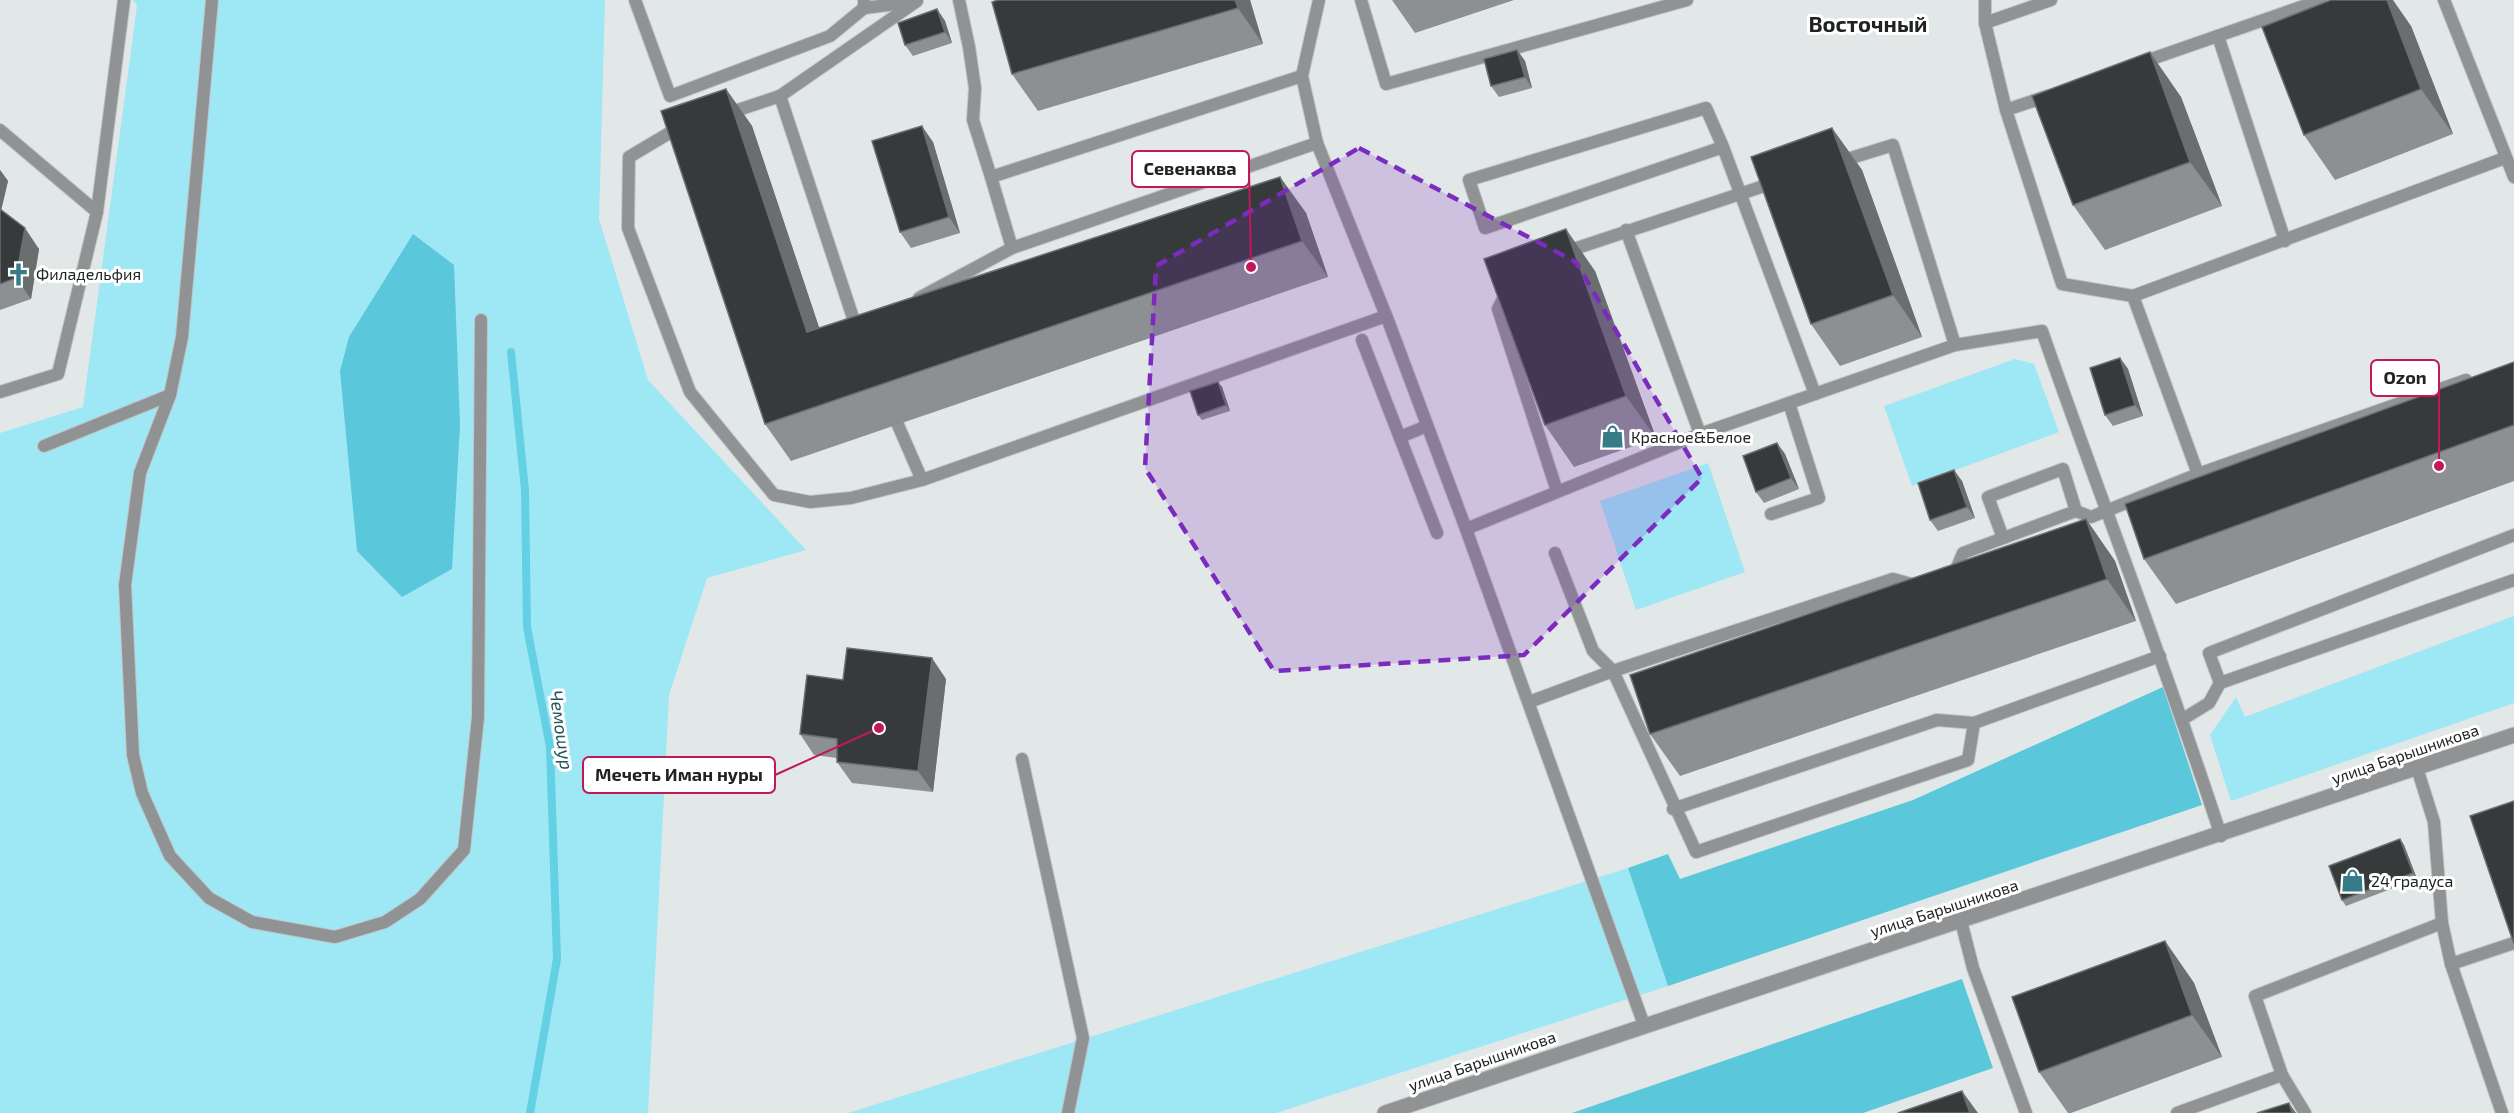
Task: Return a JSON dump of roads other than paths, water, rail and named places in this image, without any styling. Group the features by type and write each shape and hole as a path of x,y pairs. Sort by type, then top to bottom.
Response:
{"street":[{"name":"улица Барышникова","path":"1385,1113 1644,1025 2221,836 2514,735"}],"lane":[{"path":"0,392 58,374 97,212 124,0"},
{"path":"212,0 182,337 170,395 140,474 125,585 133,755 142,793 170,856 209,898 252,922 335,937 385,922 420,899 464,850 478,717 481,320"},
{"path":"635,0 670,96 830,36 864,4 919,0"},
{"path":"714,118 780,96 919,0"},
{"path":"958,0 969,47 975,88 973,120 1012,248"},
{"path":"1319,0 1302,76 1317,144 1386,316 1466,529 1644,1025"},
{"path":"1361,0 1386,84 1687,0"},
{"path":"1985,0 1985,23 2006,110 2062,284 2133,296 2505,159"},
{"path":"1985,23 2051,0"},
{"path":"2124,69 2320,0"},
{"path":"2444,0 2514,177"},
{"path":"2218,36 2285,241"},
{"path":"991,177 1302,76"},
{"path":"2006,110 2059,92"},
{"path":"780,96 863,329 866,348"},
{"path":"1723,147 1485,228 1469,180 1707,108 1723,147 1741,194 1815,394"},
{"path":"693,125 671,132 629,158 628,228 690,392 774,495 810,502 851,498 921,480 1386,316"},
{"path":"0,130 97,212"},
{"path":"909,304 1012,248 1317,144"},
{"path":"1825,166 1893,144 1955,345"},
{"path":"1551,256 1791,177"},
{"path":"1626,230 1700,434"},
{"path":"1513,278 1498,309 1557,491"},
{"path":"2133,296 2198,474"},
{"path":"1466,529 1700,434 1955,345 2042,331 2105,512 2183,719 2221,836"},
{"path":"1362,340 1437,533"},
{"path":"1529,702 1613,671 1893,579 1922,587 1955,572 1963,553 2076,511 2091,517 2198,474 2480,375"},
{"path":"44,446 170,395"},
{"path":"1771,514 1819,498 1789,403"},
{"path":"898,425 921,480"},
{"path":"1400,437 1427,426"},
{"path":"2003,538 1988,496 2062,469 2076,511"},
{"path":"2220,684 2209,653 2514,535"},
{"path":"1555,553 1593,651 1613,671 1673,808 1696,852 1968,760 1974,723"},
{"path":"2183,719 2209,703 2220,684 2514,580"},
{"path":"1673,808 1937,720 1974,723 2160,656"},
{"path":"1022,759 1083,1038 1068,1113"},
{"path":"2416,768 2434,822 2442,923 2451,964 2502,1113"},
{"path":"1961,921 1973,968 2026,1113"},
{"path":"2305,1113 2282,1075 2255,996 2442,923"},
{"path":"2451,964 2514,943"},
{"path":"2177,1113 2282,1075"}],"waterway":[{"name":"Чемошур","path":"511,352 525,490 527,627 550,747 557,959 530,1113"}],"place":[{"name":"Севенаква","path":"1251,267"},
{"name":"Филадельфия","path":"18,274"},
{"name":"Красное&Белое","path":"1613,437"},
{"name":"Ozon","path":"2439,466"},
{"name":"Мечеть Иман нуры","path":"879,728"},
{"name":"24 градуса","path":"2353,881"}],"district":[{"name":"Восточный","path":"1868,24"}]}
